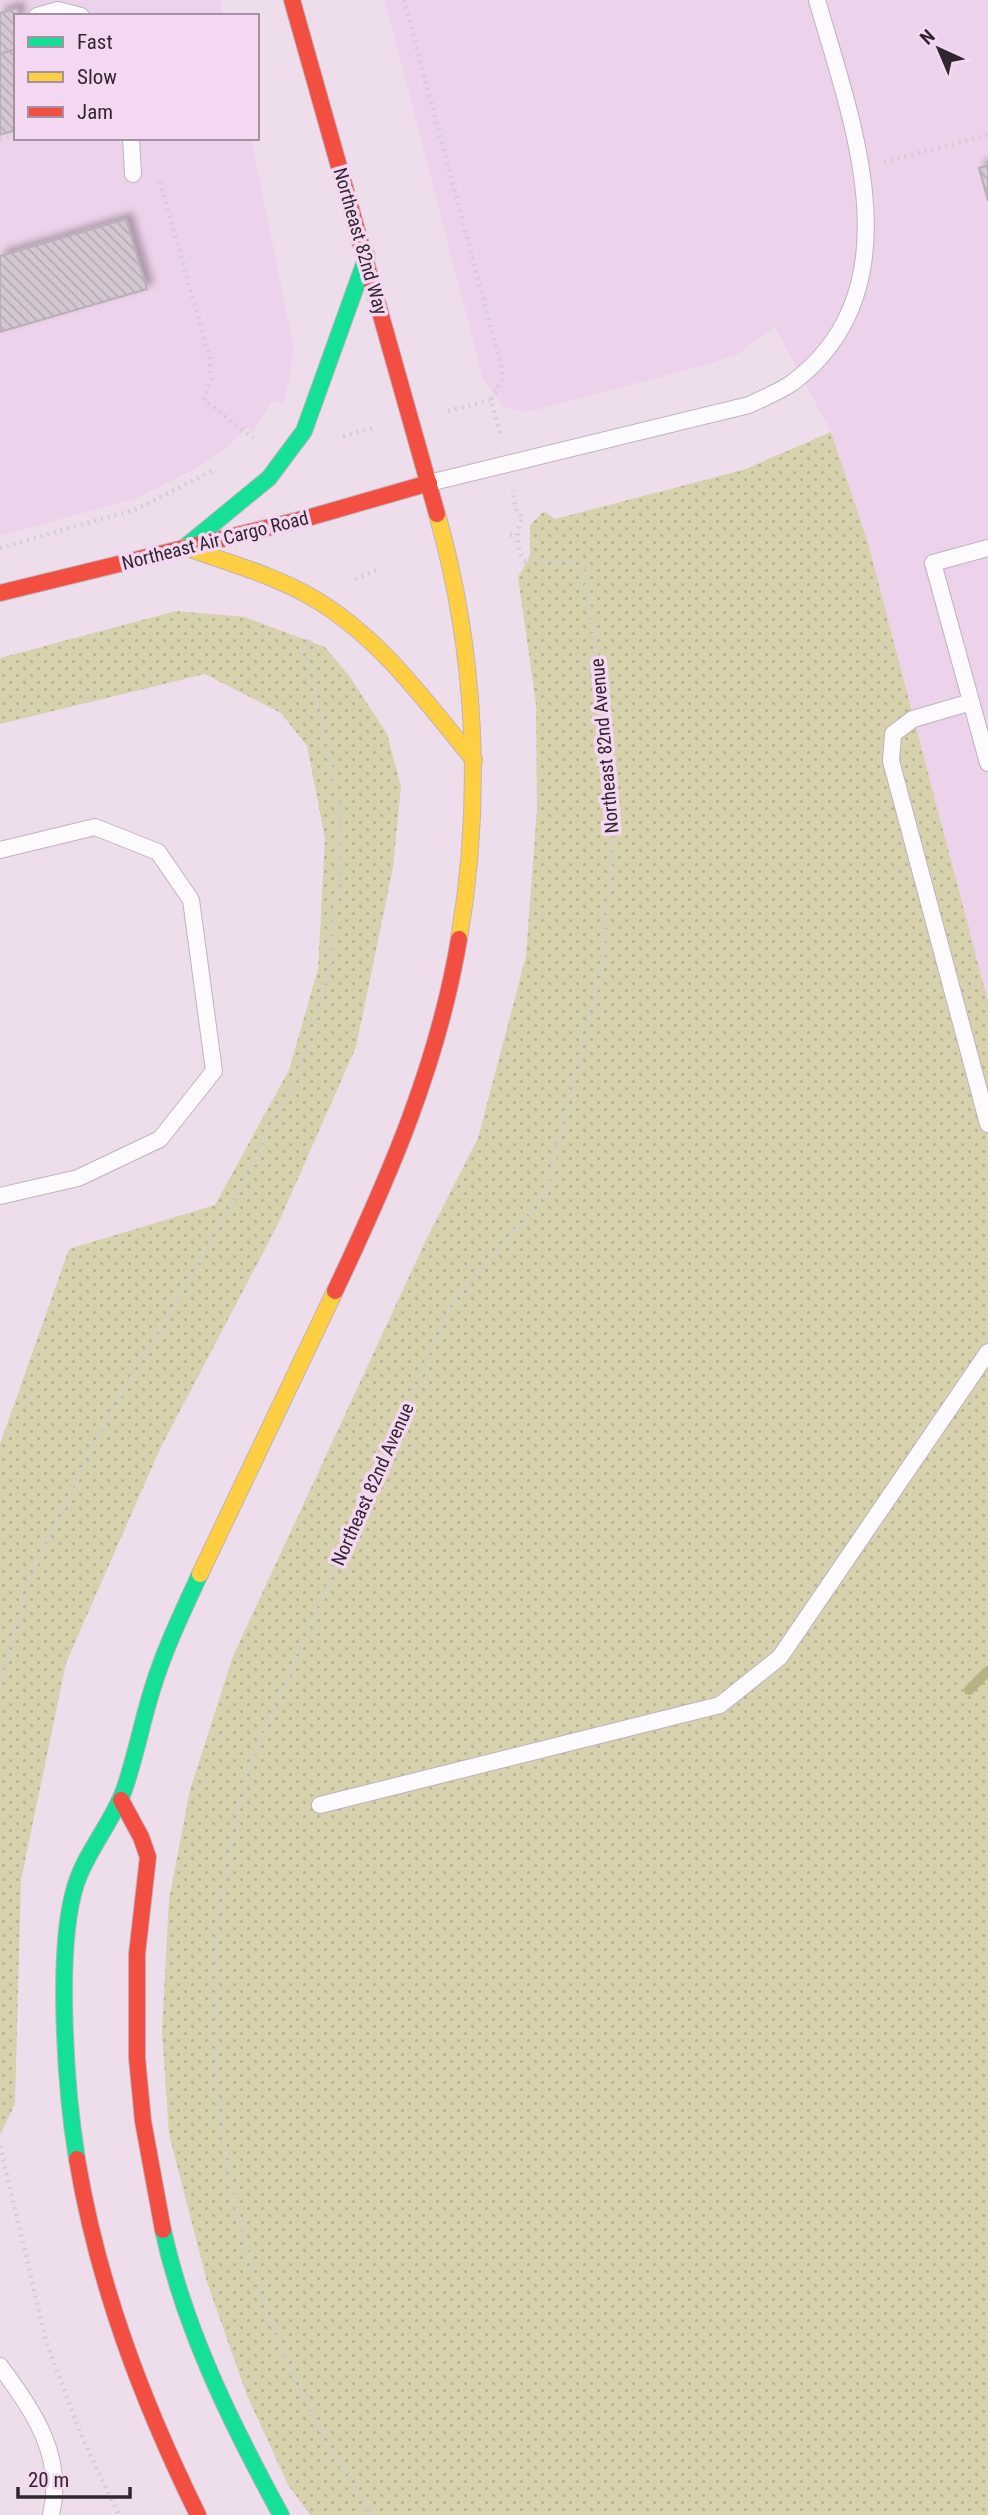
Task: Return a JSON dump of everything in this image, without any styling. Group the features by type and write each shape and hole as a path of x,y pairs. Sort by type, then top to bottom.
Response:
{"main road":[{"name":"Northeast 82nd Way","path":"292,0 367,256 429,483"},
{"path":"185,547 269,478 304,430 367,256"},
{"path":"198,2515 169,2459 132,2375 107,2300 81,2197 71,2130 65,2047 66,1969 74,1889 121,1800 150,1695 180,1619 371,1213 426,1075 458,956 468,882 474,760 463,616 429,483"},
{"name":"Northeast Air Cargo Road","path":"0,593 429,483"},
{"path":"185,547 283,583 330,608 380,652 474,760"},
{"path":"121,1800 149,1854 136,1968 137,2057 145,2141 160,2225 181,2300 210,2378 244,2449 281,2515"}],"lane":[{"path":"429,483 750,405 792,383 832,342 855,297 865,265 868,220 843,91 817,0"},
{"path":"44,14 58,10 73,14"},
{"path":"131,140 133,174"},
{"path":"988,548 933,563 988,763"},
{"path":"971,702 913,719 893,734 891,761 988,1124"},
{"path":"0,850 94,827 158,852 191,900 214,1070 160,1139 78,1178 0,1196"},
{"path":"320,1805 720,1705 780,1657 988,1352"},
{"path":"0,2366 24,2398 53,2456 56,2496 51,2515"}],"path":[{"path":"404,0 502,369 501,384 492,394 491,400 497,422"},
{"path":"859,169 988,135"},
{"path":"159,177 210,359 211,379 204,400 254,439"},
{"path":"478,403 491,400"},
{"path":"245,446 260,431"},
{"path":"0,548 137,509 220,465"},
{"name":"Northeast 82nd Avenue","path":"373,2515 316,2422 284,2354 257,2284 237,2212 223,2137 215,2063 215,1988 220,1913 231,1840 248,1767 452,1303 545,1197 603,964 613,829 602,693 584,573 578,563 525,561 521,557 517,534 523,518 517,512"},
{"path":"510,536 517,534"},
{"path":"346,586 362,573 379,569"},
{"path":"0,1685 31,1575 99,1434 236,1198 295,1080 314,1027 329,971 340,841 339,806 310,667 302,653 311,638"},
{"path":"0,2146 46,2341 81,2435 119,2515"}],"shaded area":[{"path":"0,0 220,0 224,14 14,14 14,140 251,140 293,344 291,374 283,403 272,400 253,432 247,428 224,449 191,471 137,498 0,536"},
{"path":"385,0 988,0 988,1002 868,543 831,432 775,327 739,353 705,365 528,412 503,407 483,379"},
{"path":"831,432 868,543 988,1002 988,2515 310,2515 288,2485 246,2393 207,2282 169,2134 162,2031 169,1899 190,1790 233,1656 426,1240 478,1138 526,956 537,809 536,704 518,577 530,556 530,525 544,511 555,519 743,470"},
{"path":"176,611 245,617 325,647 350,677 387,734 401,786 393,868 356,1047 277,1226 160,1449 66,1663 21,1880 15,2104 0,2135 0,1444 69,1249 215,1205 289,1070 318,969 325,838 307,746 281,713 205,674 0,724 0,658"}],"building":[{"path":"17,8 19,14 14,14 14,50 0,54 0,13"},
{"path":"14,50 14,131 0,135 0,54"},
{"path":"988,165 988,201 979,168"},
{"path":"126,219 147,289 0,332 0,256"}],"waterway":[{"path":"969,1690 988,1671"}],"traffic: fast":[{"path":"185,547 269,478 304,431 367,256"},
{"path":"77,2159 69,2097 64,2020 64,1981 70,1911 81,1872 124,1790 158,1672 200,1574"},
{"path":"163,2230 172,2268 197,2341 228,2412 281,2515"}],"traffic: slow":[{"path":"437,514 460,618 472,725 471,832 459,939"},
{"path":"185,547 283,583 337,614 381,651 401,672 474,760"},
{"path":"200,1574 335,1291"}],"traffic: jam":[{"path":"292,0 437,514"},
{"path":"0,593 311,517 429,483"},
{"path":"335,1291 374,1206 425,1076 450,986 459,939"},
{"path":"121,1800 141,1837 148,1857 137,1954 137,2058 143,2121 163,2230"},
{"path":"77,2159 97,2252 124,2342 158,2429 198,2515"}]}
